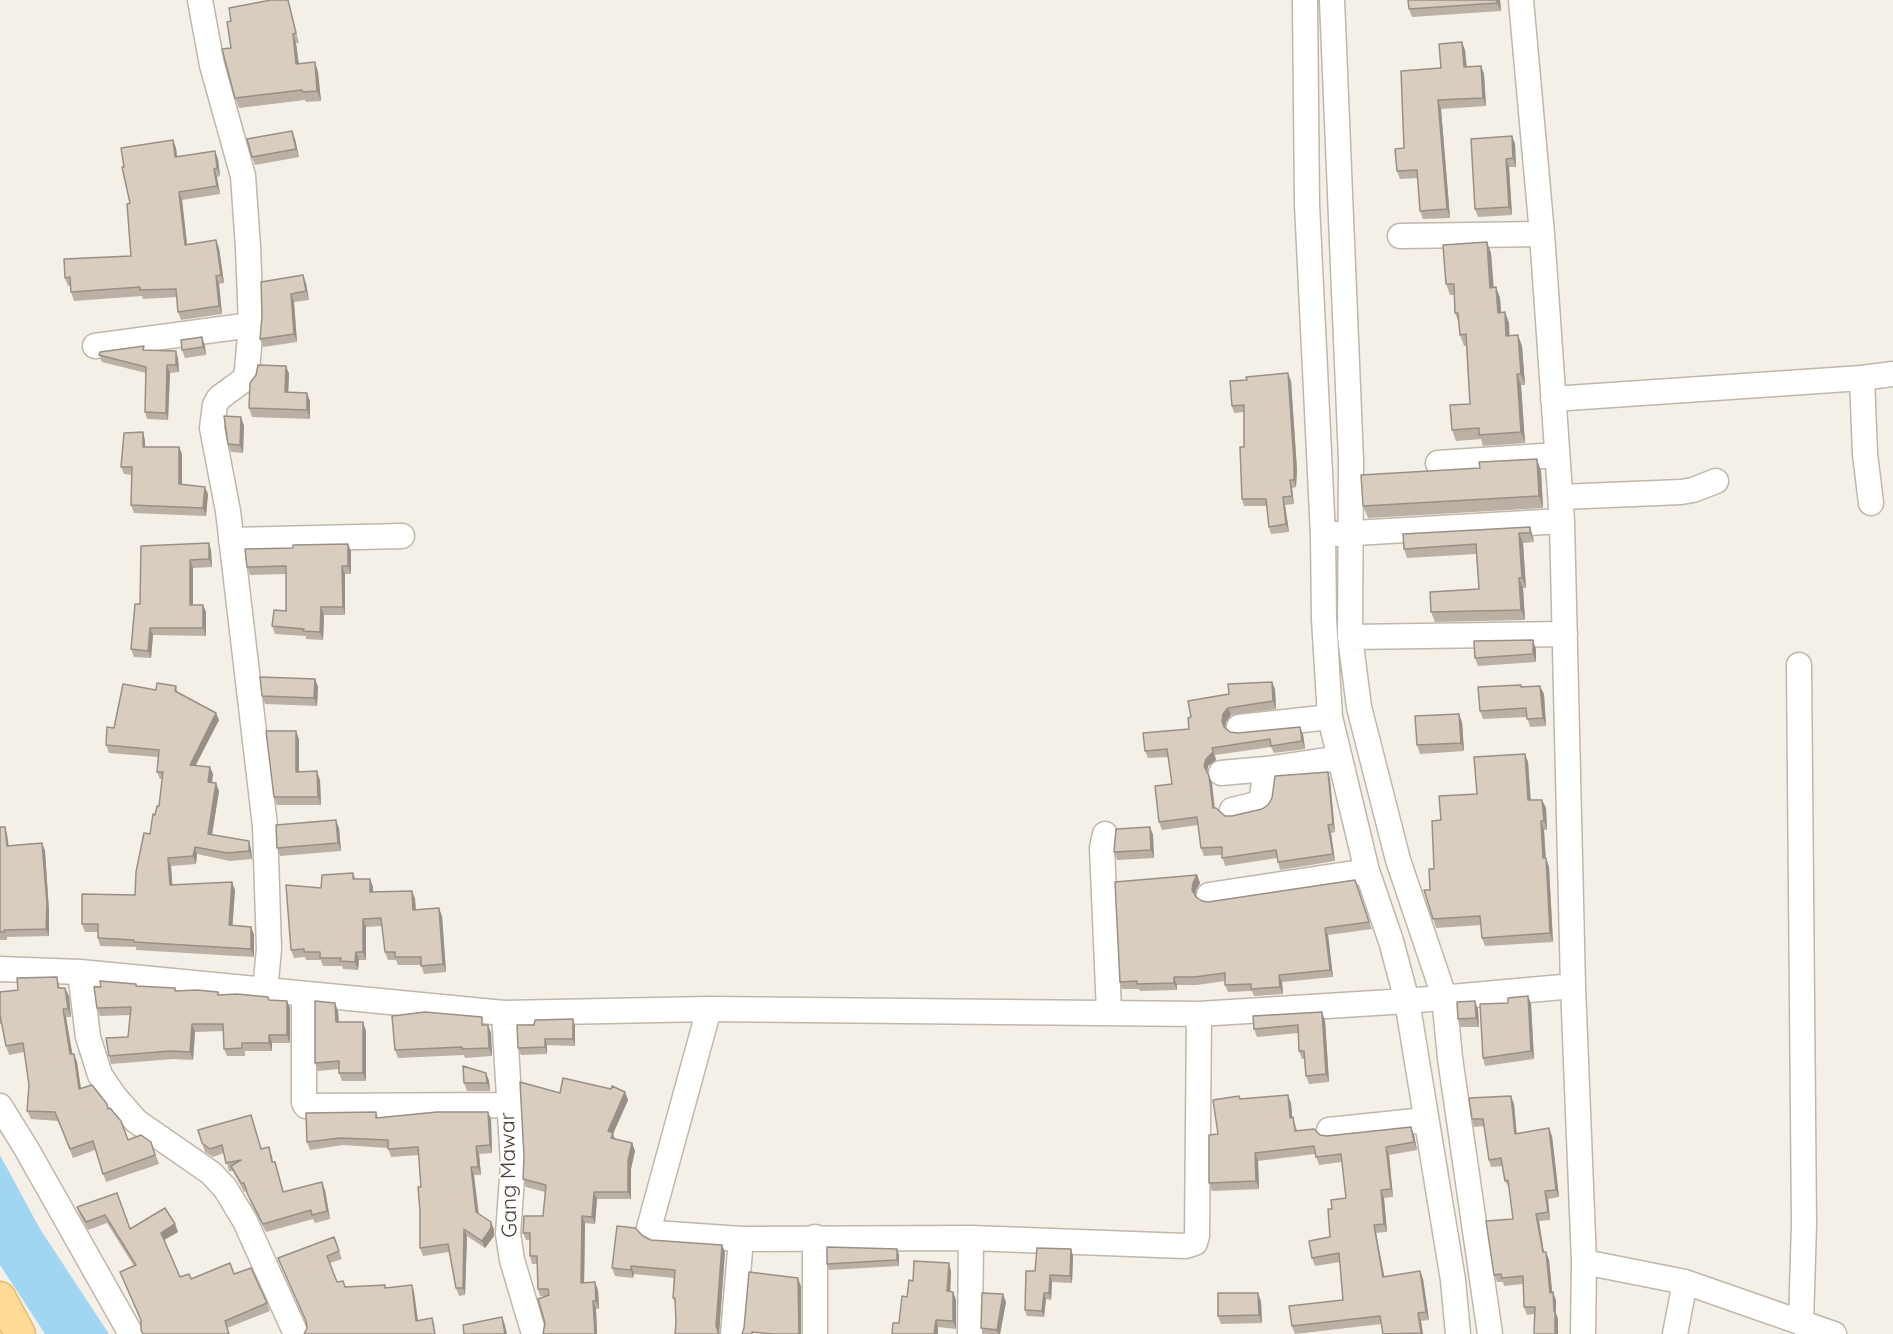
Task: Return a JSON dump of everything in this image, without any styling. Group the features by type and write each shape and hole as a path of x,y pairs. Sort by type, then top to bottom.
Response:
{"main road":[{"path":"0,1296 20,1334"}],"street":[{"path":"200,0 212,65 243,176 251,325 250,347 244,379 219,398 215,405 212,428 228,511 265,826 269,949 265,991"},
{"path":"1305,0 1307,204 1337,534 1337,612 1330,717 1367,871 1391,941 1427,999 1434,1061 1425,1120 1465,1262"},
{"path":"1332,0 1351,460 1337,534"},
{"path":"1521,0 1542,234 1561,497 1573,986 1584,1263 1582,1334"},
{"path":"1400,236 1542,234"},
{"path":"95,346 251,325"},
{"path":"1553,399 1893,374"},
{"path":"1862,378 1865,454 1871,503"},
{"path":"1438,463 1557,455"},
{"path":"1561,497 1681,492 1716,481"},
{"path":"1337,534 1562,521"},
{"path":"231,540 402,536"},
{"path":"1337,612 1350,637 1359,707 1398,860 1427,999 1473,1323"},
{"path":"1350,637 1565,634"},
{"path":"1799,664 1804,1212 1801,1323"},
{"path":"1239,727 1330,717"},
{"path":"1221,773 1340,758"},
{"path":"1232,810 1261,803 1266,768"},
{"path":"1105,834 1102,848 1109,1012"},
{"path":"1209,895 1367,871"},
{"path":"0,969 80,972 504,1013 709,1009 1199,1014 1427,999 1573,986"},
{"path":"80,972 88,1037 100,1075 136,1121 211,1173 225,1188 245,1221 296,1334"},
{"path":"304,995 304,1103 306,1106 509,1105"},
{"path":"709,1009 649,1228 655,1233 741,1239 971,1239 1185,1246 1195,1243 1197,1236 1199,1014"},
{"name":"Gang Mawar","path":"504,1013 513,1164 508,1234 512,1260 534,1334"},
{"path":"0,1106 130,1334"},
{"path":"1329,1130 1425,1120"},
{"path":"815,1238 815,1334"},
{"path":"733,1334 741,1239"},
{"path":"969,1334 971,1239"},
{"path":"1584,1263 1685,1282 1834,1334"},
{"path":"1675,1334 1685,1282"}],"water":[{"path":"0,1155 40,1229 109,1334 45,1334 0,1265"}],"building":[{"path":"271,0 288,0 296,33 293,34 296,64 315,62 317,91 303,92 302,90 235,98 222,49 231,48 227,22 231,21 229,8"},
{"path":"1408,0 1497,0 1497,3 1409,9"},
{"path":"1462,42 1464,67 1481,66 1483,98 1438,100 1447,209 1420,211 1417,170 1397,171 1395,149 1404,148 1401,71 1441,68 1439,44"},
{"path":"292,131 296,149 252,157 247,139"},
{"path":"1512,136 1513,158 1506,159 1509,207 1475,209 1471,139"},
{"path":"173,140 175,157 215,151 217,168 214,169 217,186 179,192 185,245 216,240 221,275 216,276 219,306 178,312 176,289 140,290 140,287 71,292 70,277 65,278 64,259 131,256 127,204 130,203 122,167 124,167 121,148"},
{"path":"1487,242 1490,288 1496,287 1498,313 1505,312 1506,336 1518,335 1521,374 1517,374 1521,432 1479,435 1479,428 1452,430 1450,405 1470,404 1466,334 1460,335 1458,313 1455,313 1454,284 1446,284 1443,245"},
{"path":"303,275 306,291 291,294 294,334 260,339 261,282"},
{"path":"202,337 203,347 182,350 181,340"},
{"path":"144,346 143,350 176,351 176,365 167,365 166,413 145,412 146,367 99,355 100,352"},
{"path":"258,365 286,366 285,392 307,393 307,410 249,408 250,383 256,375"},
{"path":"1288,373 1294,480 1290,480 1292,496 1283,497 1286,524 1269,527 1266,499 1242,499 1240,447 1244,447 1244,405 1232,406 1230,381"},
{"path":"224,416 241,417 240,445 228,444"},
{"path":"143,432 143,447 179,447 179,484 205,487 203,508 131,505 132,467 121,467 124,433"},
{"path":"1537,459 1539,496 1363,506 1361,475 1480,468 1479,462"},
{"path":"1530,527 1530,533 1519,533 1522,578 1519,578 1521,610 1431,612 1430,592 1479,589 1476,544 1404,549 1403,534"},
{"path":"209,543 209,559 190,560 190,605 203,605 203,628 150,628 148,651 131,649 135,604 140,604 141,546"},
{"path":"348,544 348,566 342,566 343,607 321,607 320,632 272,626 274,610 286,611 286,566 247,567 245,549"},
{"path":"1533,640 1533,654 1475,658 1474,641"},
{"path":"260,677 315,679 314,698 262,696"},
{"path":"1272,682 1273,701 1228,708 1223,714 1224,727 1230,732 1238,733 1300,727 1302,741 1271,746 1270,739 1212,748 1213,752 1206,759 1204,766 1209,776 1213,808 1225,816 1262,809 1272,798 1275,776 1328,772 1333,824 1328,825 1333,854 1278,862 1276,850 1222,858 1222,847 1201,848 1197,817 1159,822 1155,786 1172,784 1167,749 1145,751 1143,733 1189,729 1188,718 1191,717 1188,701 1229,694 1228,684"},
{"path":"157,683 176,686 175,691 216,713 190,765 210,767 208,782 216,783 208,834 249,841 249,851 227,853 195,847 193,856 168,858 170,885 232,882 229,925 251,927 251,949 98,938 98,924 82,924 82,894 135,895 136,872 144,833 150,834 153,814 155,815 157,806 159,806 163,772 157,772 159,750 106,745 107,727 114,728 123,684 156,690"},
{"path":"1521,685 1521,687 1540,686 1543,718 1527,719 1526,708 1480,711 1478,687"},
{"path":"1459,714 1461,743 1417,745 1415,716"},
{"path":"266,731 296,731 296,772 317,771 318,797 274,797"},
{"path":"1525,754 1528,800 1542,800 1543,858 1546,858 1550,933 1482,938 1480,916 1433,919 1424,890 1430,890 1429,869 1434,869 1432,821 1441,820 1439,796 1477,794 1474,757"},
{"path":"336,820 338,843 277,848 276,825"},
{"path":"0,827 5,827 7,846 42,843 47,904 46,929 0,932"},
{"path":"1150,827 1151,850 1114,852 1116,829"},
{"path":"353,873 353,879 370,879 370,892 412,891 413,910 439,908 443,964 421,966 421,957 395,957 395,952 385,952 381,918 363,919 363,952 356,952 355,962 340,961 341,958 320,958 320,952 304,952 304,949 291,950 286,885 321,888 322,875"},
{"path":"1197,875 1192,890 1196,897 1208,902 1355,880 1369,922 1325,928 1330,970 1279,975 1280,987 1251,989 1251,984 1225,985 1225,973 1174,977 1174,983 1120,982 1115,882"},
{"path":"57,977 58,988 65,988 68,1009 63,1009 70,1054 74,1054 79,1089 92,1085 107,1104 108,1109 110,1108 121,1121 128,1140 141,1135 151,1142 155,1155 103,1174 93,1141 70,1149 55,1112 27,1111 29,1085 23,1043 6,1046 0,1015 0,992 18,990 17,978"},
{"path":"100,981 175,988 175,991 197,990 218,992 218,995 237,994 287,1001 287,1035 269,1035 269,1043 242,1043 242,1048 224,1049 223,1024 192,1024 190,1052 170,1051 109,1056 106,1038 128,1037 131,1007 97,1008 94,987 101,987"},
{"path":"1528,996 1531,1051 1483,1058 1480,1004 1508,1003 1508,998"},
{"path":"315,1001 335,1003 336,1022 363,1022 363,1073 339,1073 339,1061 315,1063"},
{"path":"1475,1001 1476,1018 1458,1019 1457,1002"},
{"path":"425,1012 482,1017 482,1025 488,1025 489,1048 395,1050 392,1016"},
{"path":"1322,1012 1326,1074 1306,1076 1304,1051 1299,1051 1298,1025 1254,1029 1253,1016"},
{"path":"573,1019 573,1039 545,1039 545,1047 518,1048 517,1025 534,1025 535,1020"},
{"path":"463,1066 486,1073 487,1083 464,1083"},
{"path":"563,1078 611,1089 612,1086 625,1092 608,1131 613,1133 611,1138 632,1143 628,1161 628,1192 594,1192 592,1217 582,1216 581,1283 595,1282 596,1301 593,1301 595,1334 543,1334 545,1323 538,1299 549,1295 548,1289 538,1289 537,1256 530,1256 530,1233 523,1233 524,1216 543,1216 546,1185 523,1179 520,1082 560,1093"},
{"path":"1288,1095 1290,1118 1293,1117 1295,1131 1314,1129 1320,1135 1327,1136 1411,1127 1414,1142 1386,1147 1391,1189 1381,1190 1384,1224 1374,1225 1383,1277 1420,1271 1426,1312 1418,1313 1421,1333 1383,1334 1380,1316 1292,1326 1289,1306 1343,1300 1339,1253 1312,1258 1309,1241 1330,1237 1328,1209 1332,1209 1331,1200 1346,1198 1341,1154 1316,1157 1314,1146 1255,1153 1256,1181 1209,1183 1209,1135 1218,1134 1213,1100 1239,1096 1240,1099"},
{"path":"1511,1096 1515,1134 1549,1128 1556,1190 1545,1191 1548,1212 1536,1214 1543,1252 1546,1252 1550,1293 1553,1292 1555,1334 1534,1334 1535,1307 1524,1307 1523,1276 1502,1278 1501,1274 1494,1275 1486,1221 1513,1219 1508,1180 1505,1181 1501,1158 1489,1160 1483,1119 1472,1119 1469,1098"},
{"path":"376,1112 376,1118 437,1112 488,1112 490,1145 476,1146 478,1167 471,1167 476,1212 491,1222 491,1228 482,1241 464,1229 463,1288 456,1288 448,1244 420,1248 418,1187 421,1187 418,1147 388,1149 388,1140 340,1138 307,1142 306,1113"},
{"path":"251,1115 261,1149 269,1147 283,1192 322,1182 327,1211 312,1215 311,1210 263,1224 244,1183 241,1183 231,1166 241,1160 226,1163 222,1145 210,1149 202,1143 198,1130"},
{"path":"117,1193 130,1229 165,1208 175,1224 161,1233 180,1277 189,1274 191,1279 230,1263 234,1274 251,1268 267,1303 225,1321 229,1334 143,1334 141,1320 120,1272 136,1265 105,1215 86,1222 77,1207"},
{"path":"617,1226 635,1228 651,1240 722,1245 716,1326 719,1334 675,1334 675,1298 673,1298 675,1270 631,1266 631,1270 612,1268"},
{"path":"334,1237 339,1251 327,1256 337,1282 343,1281 345,1287 385,1285 385,1288 412,1285 416,1321 432,1318 435,1334 304,1334 307,1328 306,1321 278,1258"},
{"path":"827,1247 897,1249 897,1260 827,1264"},
{"path":"1037,1248 1071,1249 1070,1276 1050,1275 1049,1293 1044,1293 1042,1311 1025,1310 1026,1271 1035,1271"},
{"path":"914,1261 949,1263 947,1291 953,1292 953,1321 936,1320 934,1334 892,1334 893,1323 899,1323 902,1296 907,1297 909,1280 913,1281"},
{"path":"749,1272 798,1278 799,1334 752,1332 752,1334 742,1334"},
{"path":"982,1293 1003,1294 997,1330 981,1328"},
{"path":"1218,1293 1258,1293 1259,1315 1218,1316"},
{"path":"502,1317 505,1334 464,1334 463,1325"}]}
